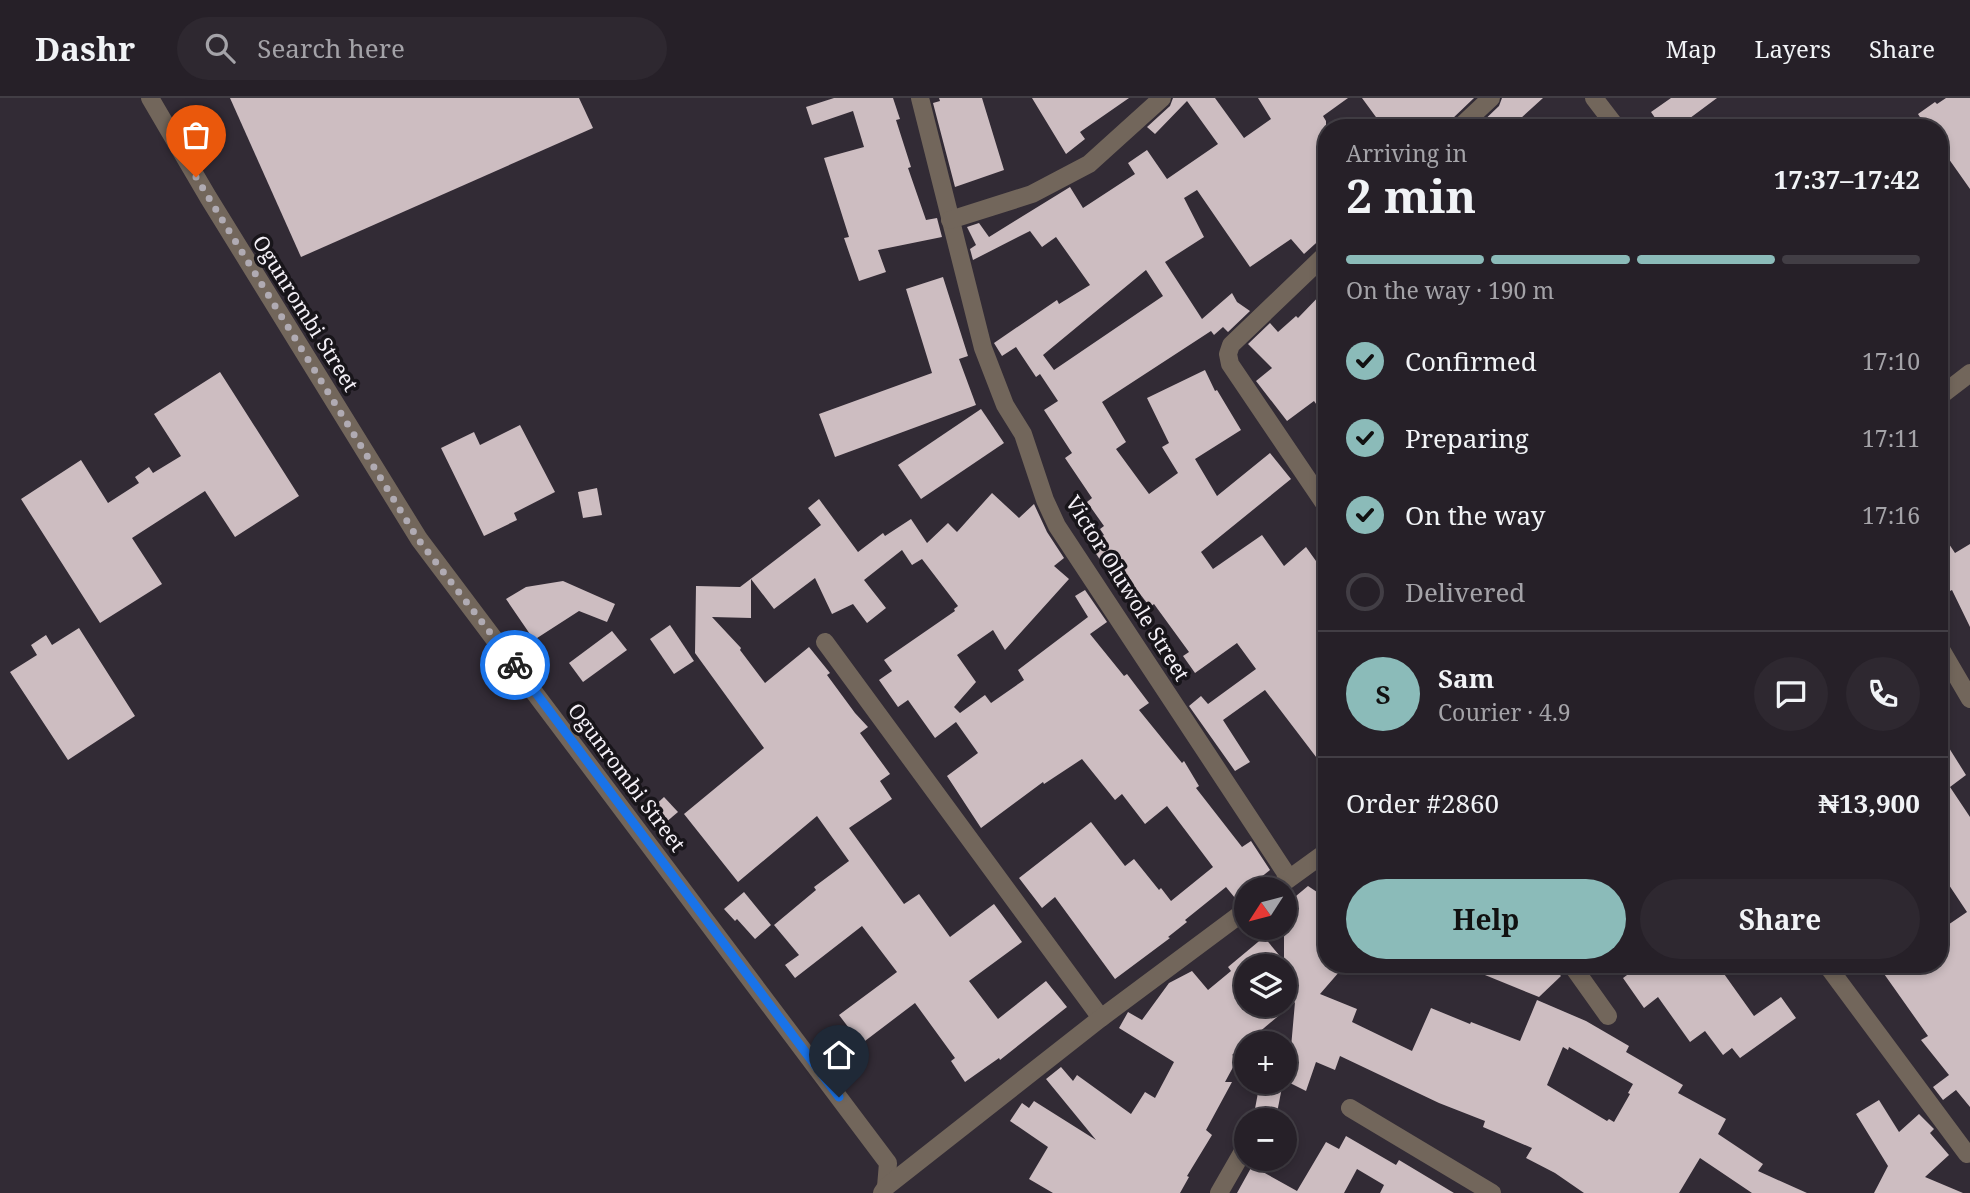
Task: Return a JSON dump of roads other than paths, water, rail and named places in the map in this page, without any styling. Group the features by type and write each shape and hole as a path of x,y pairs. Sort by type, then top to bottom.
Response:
{"street":[{"name":"Ogunrombi Street","path":"150,98 418,539 888,1163 884,1190"},
{"name":"Victor Oluwole Street","path":"920,98 983,348 1005,405 1023,434 1045,500 1057,526 1278,877"},
{"path":"950,220 1032,194 1089,164 1162,98"},
{"path":"1469,119 1491,98"},
{"path":"1594,98 1609,119"},
{"path":"1318,262 1231,345 1228,354 1230,364 1318,494"},
{"path":"1948,390 1970,373"},
{"path":"825,642 1101,1018"},
{"path":"1948,661 1970,699"},
{"path":"1292,877 1318,858"},
{"path":"884,1190 1101,1018 1234,919"},
{"path":"1578,973 1608,1016"},
{"path":"1833,973 1967,1154"},
{"path":"1350,1108 1492,1193"},
{"path":"1219,1193 1234,1167"}]}
